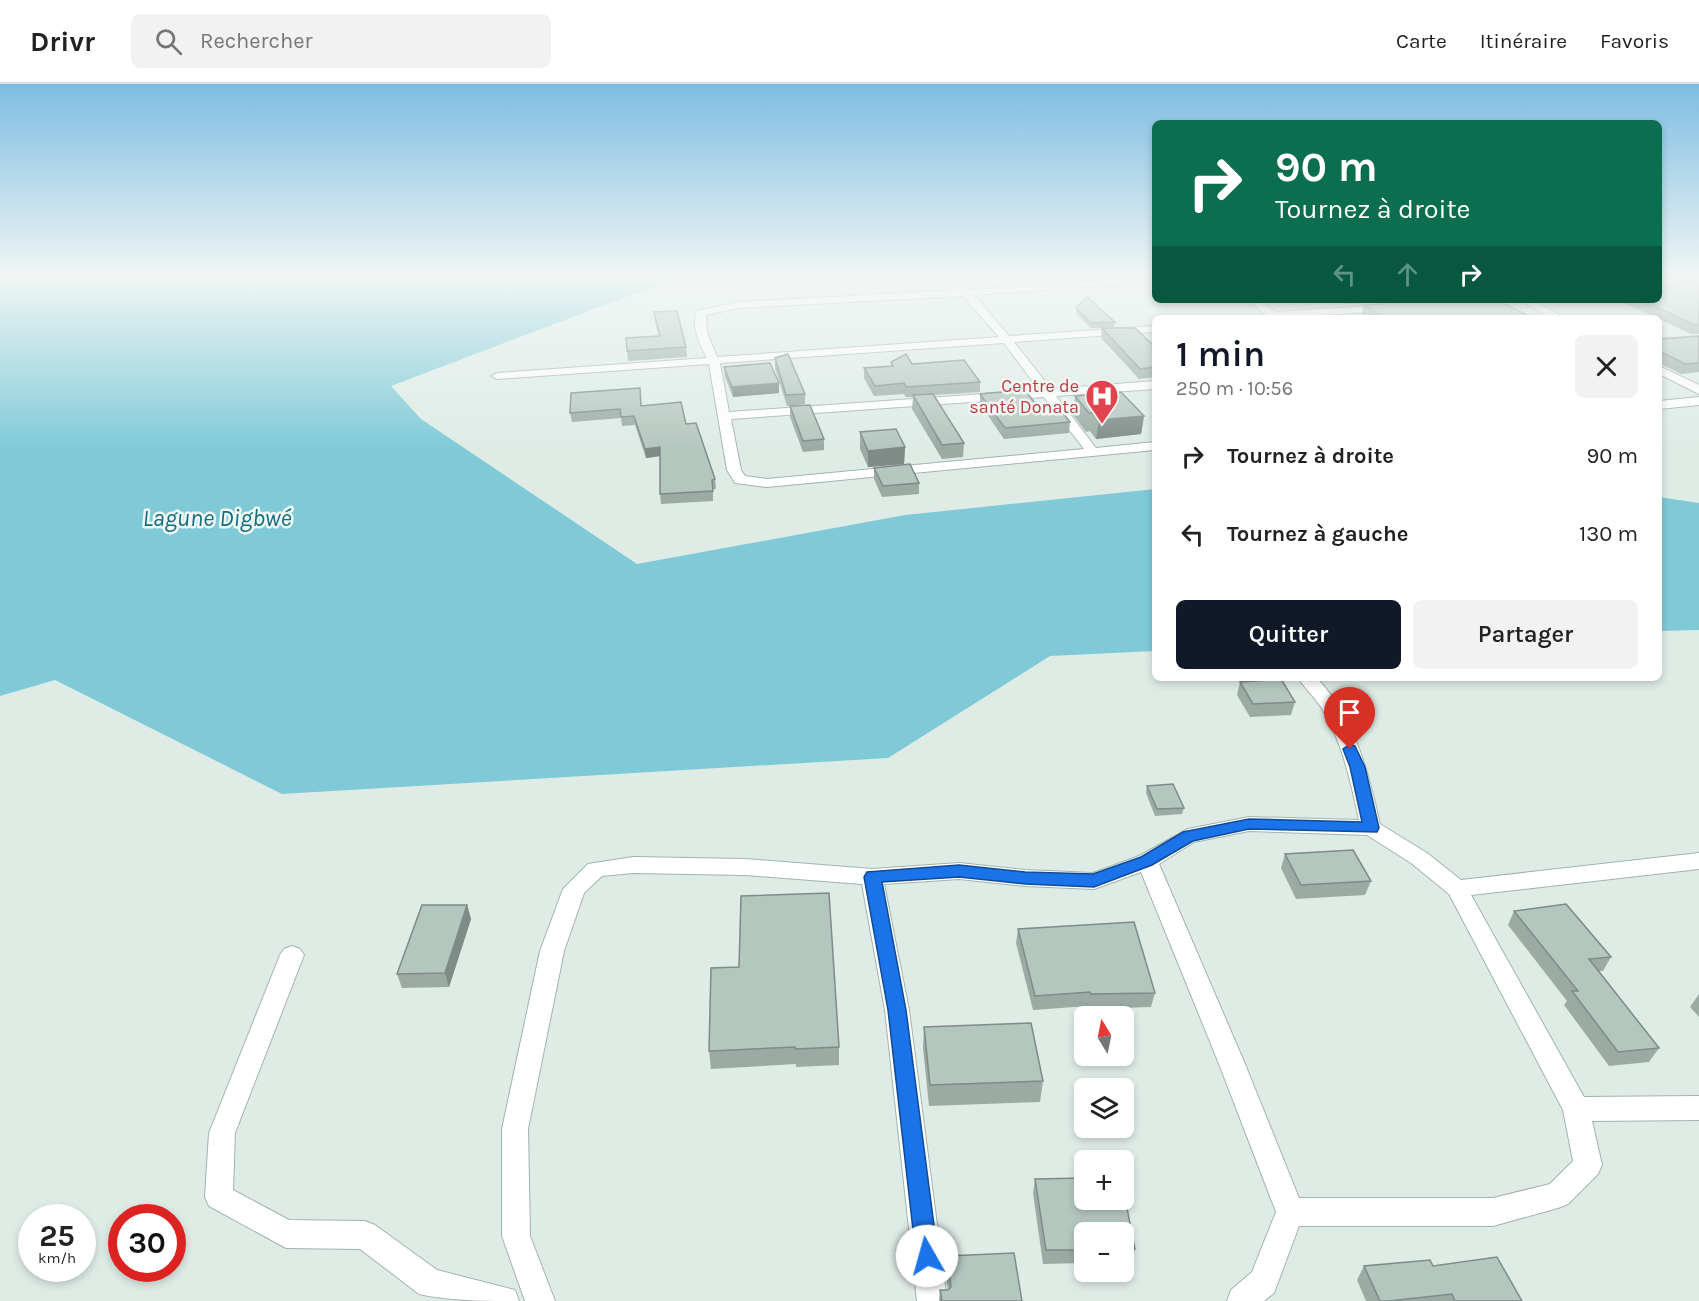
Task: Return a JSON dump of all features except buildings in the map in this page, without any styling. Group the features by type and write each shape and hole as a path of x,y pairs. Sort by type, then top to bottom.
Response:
{"street":[{"path":"704,336 714,361 734,470 740,480 767,483 1152,446"},
{"path":"1003,336 1093,452"},
{"path":"497,376 1064,336"},
{"path":"1662,371 1699,390"},
{"path":"723,416 1152,385"},
{"path":"1662,405 1699,401"},
{"path":"1309,681 1335,713 1358,767 1371,828"},
{"path":"540,1301 516,1236 515,1129 552,951 574,889 596,869 633,865 745,867 872,877 959,871 1025,878 1094,880 1147,861 1188,836 1249,824 1371,828 1419,858 1457,889 1576,1109 1588,1165 1558,1195 1493,1212 1290,1212"},
{"path":"1147,861 1232,1064 1290,1212 1263,1282 1242,1301"},
{"path":"1457,889 1699,861"},
{"path":"872,877 897,1010 932,1301"},
{"path":"292,955 222,1133 219,1197 286,1234 365,1235 430,1282 504,1301"},
{"path":"1576,1109 1699,1108"}],"water":[{"name":"Lagune Digbwé","path":"0,336 523,336 391,386 421,419 637,564 905,515 1152,489 1152,651 1050,656 888,758 282,794 55,680 0,696"},
{"path":"1662,497 1699,503 1699,630 1662,631"}],"place":[{"name":"Centre de santé Donata","path":"1102,425"}],"route":[{"path":"927,1256 897,1010 872,877 959,871 1025,878 1094,880 1147,861 1188,836 1249,824 1371,828 1358,767 1350,749"}]}
